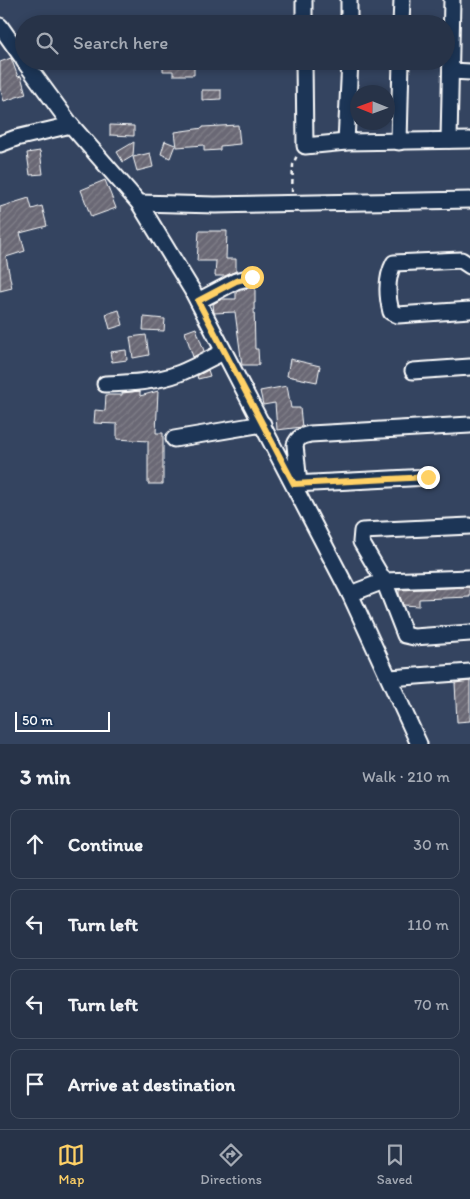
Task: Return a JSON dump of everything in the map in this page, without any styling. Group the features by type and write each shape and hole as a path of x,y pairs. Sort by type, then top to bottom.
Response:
{"street":[{"path":"304,0 304,15"},
{"path":"349,0 349,15"},
{"path":"402,0 402,15"},
{"path":"452,0 452,15"},
{"path":"0,26 15,48"},
{"path":"31,70 71,125 139,202 198,301 223,352 297,484 390,678 419,744"},
{"path":"304,70 305,146 346,142 470,140"},
{"path":"346,142 350,70"},
{"path":"399,142 401,70"},
{"path":"449,140 451,71 470,72"},
{"path":"0,144 16,138 71,125"},
{"path":"139,202 216,204 470,200"},
{"path":"470,266 461,260 394,263 389,271 388,284 388,302 391,312 398,315 470,310"},
{"path":"198,301 236,281 252,277"},
{"path":"106,384 124,384 165,378 180,373 223,352"},
{"path":"413,370 470,367"},
{"path":"174,439 263,424"},
{"path":"297,484 295,445 297,439 301,436 470,425"},
{"path":"297,484 428,477"},
{"path":"470,526 362,531 361,542 384,581 405,635 414,637 470,633"},
{"path":"350,594 384,581 470,578"},
{"path":"390,678 470,672"}],"path":[{"path":"291,203 293,164 299,152 305,146"}],"building":[{"path":"11,58 18,77 21,76 26,94 4,101 0,88 0,62"},
{"path":"194,70 194,75 173,75 173,71 163,71"},
{"path":"202,90 221,90 221,99 202,100"},
{"path":"110,125 134,126 134,136 110,135"},
{"path":"238,125 240,144 220,146 220,150 204,151 204,145 177,147 175,132 203,127"},
{"path":"165,141 175,145 170,158 161,154"},
{"path":"134,142 133,156 123,162 117,152"},
{"path":"40,151 43,174 30,175 27,153"},
{"path":"150,153 153,167 137,171 133,157"},
{"path":"105,180 116,208 91,217 81,190"},
{"path":"29,198 32,209 42,206 47,226 20,233 25,251 6,257 12,288 0,291 0,207"},
{"path":"199,231 227,231 226,259 236,259 236,271 225,276 215,276 216,261 197,261"},
{"path":"255,286 255,349 258,349 259,365 242,365 235,312 214,313 213,304 222,299 236,299 236,292"},
{"path":"119,310 123,325 110,329 106,314"},
{"path":"144,317 165,319 164,331 143,330"},
{"path":"196,328 204,351 193,357 185,332"},
{"path":"146,335 149,355 133,358 130,337"},
{"path":"126,350 127,360 112,362 110,352"},
{"path":"290,359 320,366 317,382 287,376"},
{"path":"208,370 210,376 198,379 197,376"},
{"path":"287,386 291,408 300,408 302,427 277,430 275,403 263,405 260,391"},
{"path":"140,391 140,396 158,391 156,433 163,433 163,484 148,484 148,441 117,439 117,424 94,423 95,410 105,411 106,395 122,395 122,393"},
{"path":"470,587 470,597 419,599 419,606 403,605 399,594 399,590"},
{"path":"470,681 470,721 457,722 455,683"}],"route":[{"path":"252,277 224,286 198,301 223,352 294,484 428,477"}]}
